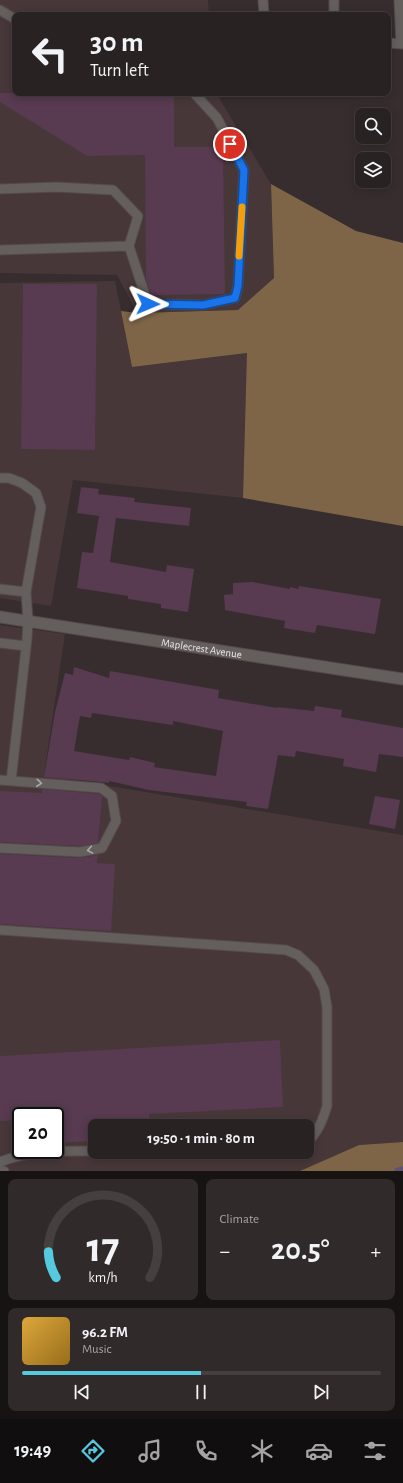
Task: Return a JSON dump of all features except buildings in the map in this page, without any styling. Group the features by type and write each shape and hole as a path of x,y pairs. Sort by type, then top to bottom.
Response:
{"street":[{"name":"Maplecrest Avenue","path":"0,617 403,679"}],"lane":[{"path":"263,0 264,12"},
{"path":"334,0 334,12"},
{"path":"391,43 402,44 400,0"},
{"path":"0,10 12,17"},
{"path":"0,188 56,187 113,190 138,216 129,246 148,304 203,305 235,298 238,286 244,170 217,118 197,96"},
{"path":"0,250 129,246"},
{"path":"5,478 22,483 36,493 41,507 26,592 28,621 11,781"},
{"path":"0,589 26,592"},
{"path":"0,643 26,646"},
{"path":"0,780 101,788 112,796 116,821 102,848 80,852 0,848"},
{"path":"0,930 286,950 298,955 314,970 324,989 327,1007 328,1106 324,1118 314,1133"},
{"path":"0,1162 10,1158 44,1151 88,1151"},
{"path":"0,1170 4,1171"}],"shaded area":[{"path":"0,0 208,0 209,12 12,12 12,96 218,96 271,184 274,278 238,310 137,313 117,275 0,273"},
{"path":"271,184 356,231 403,243 403,526 243,498 247,353 132,367 121,311 137,313 238,310 274,278"},
{"path":"115,281 132,367 248,353 243,498 73,480 51,606 0,598 0,283"},
{"path":"0,625 65,634 44,775 403,835 403,1142 359,1145 300,1171 0,1171"},
{"path":"403,1142 403,1171 300,1171 359,1145"}],"waterway":[{"path":"398,1171 403,1170"}],"slow traffic":[{"path":"239,256 242,207"}],"route":[{"path":"148,304 203,305 235,298 238,286 244,170 230,144"}]}
